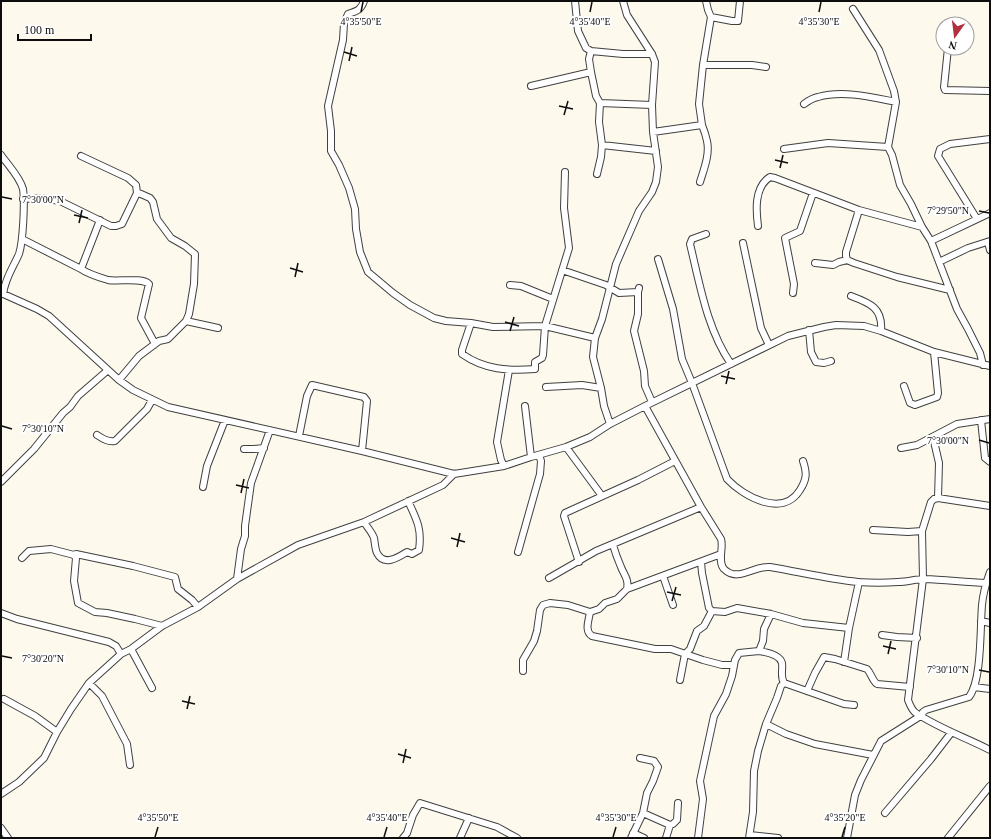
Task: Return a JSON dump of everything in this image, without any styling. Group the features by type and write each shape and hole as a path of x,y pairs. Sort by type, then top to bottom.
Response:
{"street":[{"path":"364,1 359,11 348,14 346,18 343,40 328,106 331,131 331,151 349,188 355,209 356,228 360,252 368,272 410,305 434,318 493,327 545,326 595,338"},
{"path":"575,1 578,31 586,48 590,51 623,54 652,54"},
{"path":"610,424 604,406 593,357 595,338 611,288 616,264 639,211 652,192 656,182 658,167 653,132 652,105 655,62 652,54 627,15 623,1"},
{"path":"700,182 705,168 708,149 702,126 699,104 711,17 706,1"},
{"path":"711,17 732,22 738,21 740,1"},
{"path":"853,10 879,50 894,91 896,102 888,147 892,155 900,185 922,227 932,241 957,310 980,353 983,365"},
{"path":"590,51 589,59 591,72 596,96 600,103 599,122 602,145 598,174"},
{"path":"947,56 945,90 990,91"},
{"path":"704,64 752,65 766,67"},
{"path":"531,86 591,72"},
{"path":"804,104 816,97 844,94 896,102"},
{"path":"600,103 652,105"},
{"path":"653,132 702,126"},
{"path":"977,219 938,156 940,149 950,144 990,139"},
{"path":"784,149 828,143 888,147"},
{"path":"602,145 656,150"},
{"path":"1,155 16,175 23,189 24,207 22,239 19,253 5,282 2,294 37,309 49,316 119,380 133,390 168,407 299,436 454,474 504,466 566,447 590,437 610,424 652,402 769,345 788,336 809,330 836,325 864,326 881,331 934,352 990,366"},
{"path":"23,199 41,198 60,201 111,226 122,224 137,194 136,185 128,178 81,156"},
{"path":"471,323 462,354 472,362 485,367 509,370 535,369 535,362 542,358 543,355 545,326 569,248 564,208 565,172"},
{"path":"758,226 756,204 760,190 766,180 770,177 859,210 922,227"},
{"path":"793,293 794,284 785,238 800,231 813,192"},
{"path":"119,380 139,356 159,341 168,339 186,321 189,314 194,284 195,254 171,238 157,219 153,202 150,198 142,194 137,194"},
{"path":"847,260 846,252 859,210"},
{"path":"932,241 990,212"},
{"path":"81,269 100,220"},
{"path":"706,234 692,239 690,244 711,325 721,350 731,364"},
{"path":"22,239 86,273 108,280 143,280 147,282 149,284 141,318 154,342 154,345"},
{"path":"939,262 968,248 989,241 990,250"},
{"path":"743,243 761,328 769,345"},
{"path":"658,259 673,309 682,359 727,479 735,488 748,496 771,504 785,503 797,494 805,481 806,470 803,461"},
{"path":"815,263 833,265 847,260 897,277 950,290"},
{"path":"562,270 606,285 619,293 638,290 638,314 634,331 646,386 652,402"},
{"path":"510,284 521,286 553,299"},
{"path":"851,296 867,302 876,308 880,317 881,331"},
{"path":"186,321 218,328"},
{"path":"809,330 811,352 816,362 824,363 831,360"},
{"path":"904,386 910,403 915,405 937,397 938,393 934,352"},
{"path":"1,482 34,449 78,396 108,370"},
{"path":"504,466 497,442 509,370"},
{"path":"299,436 310,386 312,385 364,396 367,401 362,451"},
{"path":"546,387 560,385 582,385 601,388"},
{"path":"97,435 110,442 115,441 147,409 152,400"},
{"path":"525,406 531,457"},
{"path":"646,406 675,461 721,539 723,545 721,563 724,569 739,575 760,568 769,567 803,574 859,582 898,582 923,579 986,583"},
{"path":"901,448 917,445 957,424 990,419"},
{"path":"202,487 207,466 224,420"},
{"path":"981,420 985,458 990,462"},
{"path":"237,579 241,549 245,536 251,483 270,430"},
{"path":"933,436 938,463 938,498"},
{"path":"566,447 602,496"},
{"path":"244,449 264,448"},
{"path":"518,552 540,474 541,461 539,455"},
{"path":"580,562 564,514 638,480 675,461"},
{"path":"1,794 19,782 44,758 56,732 70,709 89,683 121,654 131,649 162,626 198,607 237,579 298,545 364,522 443,485 454,474"},
{"path":"990,506 938,498 931,502 922,531 923,579 917,638 908,700 911,708 916,713 922,715 923,718 951,733 990,750"},
{"path":"364,522 373,537 378,554 382,559 396,559 407,552 412,554 419,550 421,537 417,520 408,501"},
{"path":"549,578 580,562 596,551 701,507"},
{"path":"873,530 908,532 922,531"},
{"path":"613,545 621,569 627,577 628,589"},
{"path":"22,558 29,551 51,549 74,555 76,554 133,566 175,577 178,589 198,607"},
{"path":"523,671 523,660 534,641 542,605 550,603 568,605 590,612 599,609 605,603 617,599 628,589 721,554"},
{"path":"74,555 76,558 74,581 78,603 95,612 107,613 162,626"},
{"path":"701,562 709,608 712,611"},
{"path":"848,838 855,796 873,755 881,741 922,715 926,710 969,697 973,692 979,662 981,621 986,583 990,572"},
{"path":"663,576 673,605"},
{"path":"844,662 849,628 859,582"},
{"path":"712,611 725,612 737,608 771,614 803,623 849,628"},
{"path":"680,680 685,654 690,650 697,631 704,626 712,611"},
{"path":"590,612 587,630 592,636 655,649 671,649 722,665 734,666"},
{"path":"1,613 17,619 109,642 116,646 121,654"},
{"path":"759,651 764,629 771,614"},
{"path":"981,621 990,623"},
{"path":"882,635 917,638"},
{"path":"131,649 152,688"},
{"path":"698,838 703,799 700,781 714,716 726,694 739,653 759,651 774,656 782,662 781,678 784,683 844,704 854,705"},
{"path":"807,691 814,673 824,657 867,669 870,672 872,679 877,684 910,687"},
{"path":"89,683 102,696 127,744 130,765"},
{"path":"778,838 749,836 753,812 754,771 758,751 766,724 781,686 784,683"},
{"path":"974,687 990,689"},
{"path":"4,699 35,716 56,732"},
{"path":"766,724 786,734 815,744 873,755"},
{"path":"885,812 931,759 951,733"},
{"path":"640,758 654,761 658,768 654,781 647,793 643,813 632,836 644,838"},
{"path":"948,838 990,786"},
{"path":"403,838 407,833 413,815 420,803 497,827 517,838"},
{"path":"666,838 670,825 676,820 678,803"},
{"path":"643,813 670,825"},
{"path":"460,838 469,818"},
{"path":"1,828 8,838"}]}
